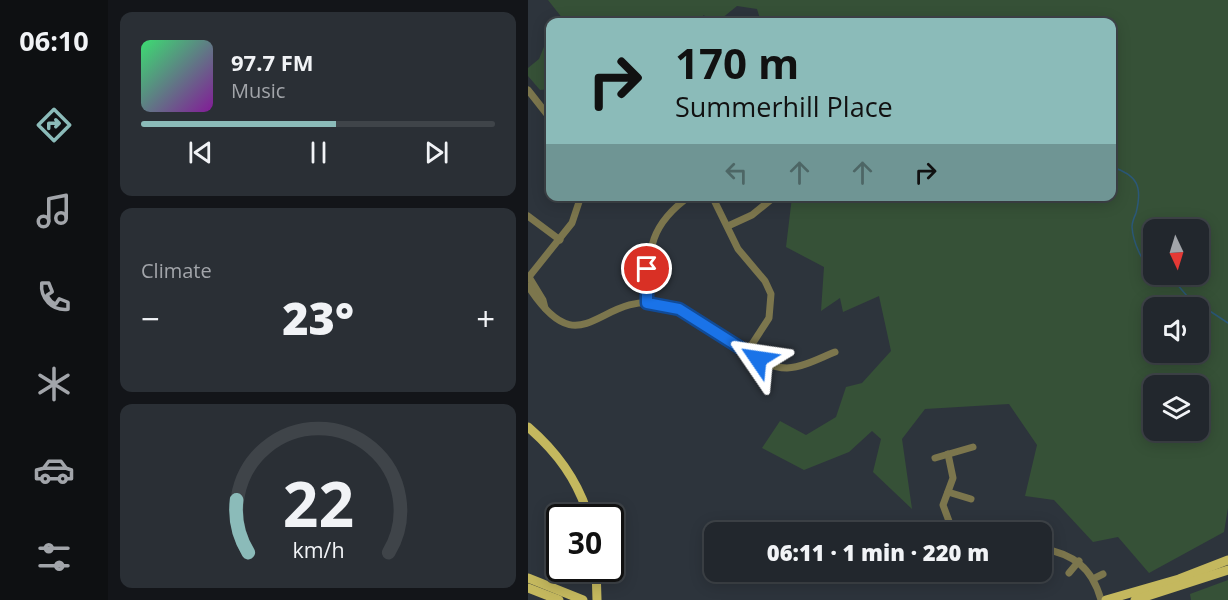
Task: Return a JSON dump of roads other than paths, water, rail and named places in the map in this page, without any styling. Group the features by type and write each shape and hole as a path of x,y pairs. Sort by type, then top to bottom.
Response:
{"main road":[{"path":"528,427 566,468 584,504"},
{"path":"1106,600 1179,579 1228,560"},
{"path":"1136,600 1228,570"},
{"path":"528,578 583,600"},
{"path":"596,582 597,600"},
{"path":"532,590 547,600"},
{"path":"532,590 559,600"}],"street":[{"path":"529,94 546,113"},
{"path":"545,308 543,300 528,277 572,223 579,201"},
{"path":"647,303 648,260 653,237 669,213 684,201"},
{"path":"715,201 738,249 765,281 771,294 768,318 747,352"},
{"path":"728,226 752,215 769,201"},
{"path":"528,216 560,240"},
{"path":"528,286 558,321 583,326 618,309 647,303 679,309 767,364 785,368 800,366 835,352"},
{"path":"935,458 973,447"},
{"path":"948,454 954,478 944,508 949,522"},
{"path":"948,492 971,500"},
{"path":"1052,551 1067,554 1079,561 1093,579 1101,600"},
{"path":"1069,573 1079,561"},
{"path":"1093,579 1103,574"}],"waterway":[{"path":"1116,168 1132,178 1138,189 1138,204 1132,227 1136,246 1143,259"},
{"path":"1178,285 1187,296 1228,323"}]}
